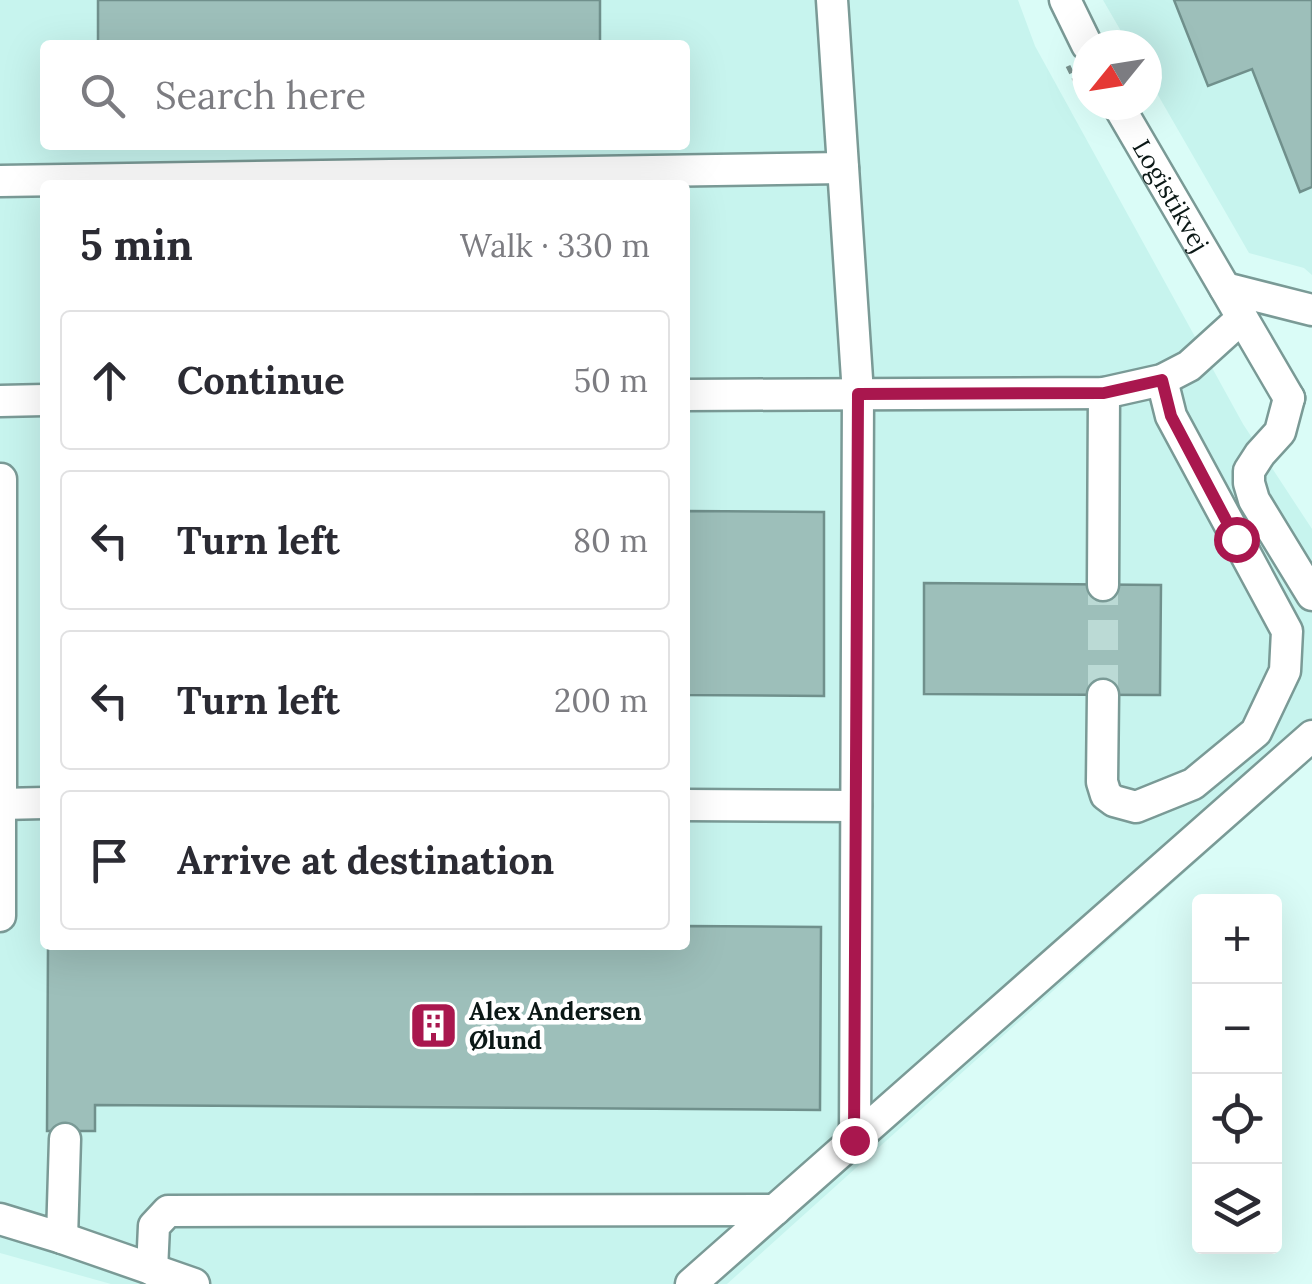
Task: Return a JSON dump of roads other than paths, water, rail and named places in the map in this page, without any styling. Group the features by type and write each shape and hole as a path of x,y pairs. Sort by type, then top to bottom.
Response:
{"street":[{"path":"832,0 858,394 854,1140"},
{"path":"1065,0 1080,30"},
{"name":"Logistikvej","path":"1127,120 1242,318 1300,393"},
{"path":"65,180 843,168"},
{"path":"0,181 40,180"},
{"path":"1225,288 1312,310"},
{"path":"690,395 1104,393 1162,380 1189,366 1242,318"},
{"path":"1102,695 1102,782 1106,795 1114,801 1136,807 1193,784 1256,732 1285,670 1287,631 1171,416 1162,380"},
{"path":"1103,585 1104,393"},
{"path":"1300,393 1280,432 1249,470 1249,483 1254,500 1312,596"},
{"path":"0,401 40,400"},
{"path":"0,916 1,479"},
{"path":"691,1284 1312,736"},
{"path":"0,803 40,803"},
{"path":"690,805 856,806"},
{"path":"62,1238 66,1139"},
{"path":"152,1270 154,1226 168,1211 775,1210"},
{"path":"0,1219 194,1284"}],"tunnel":[{"path":"1103,585 1103,695"}],"place":[{"name":"Alex Andersen Ølund","path":"434,1025"}]}
